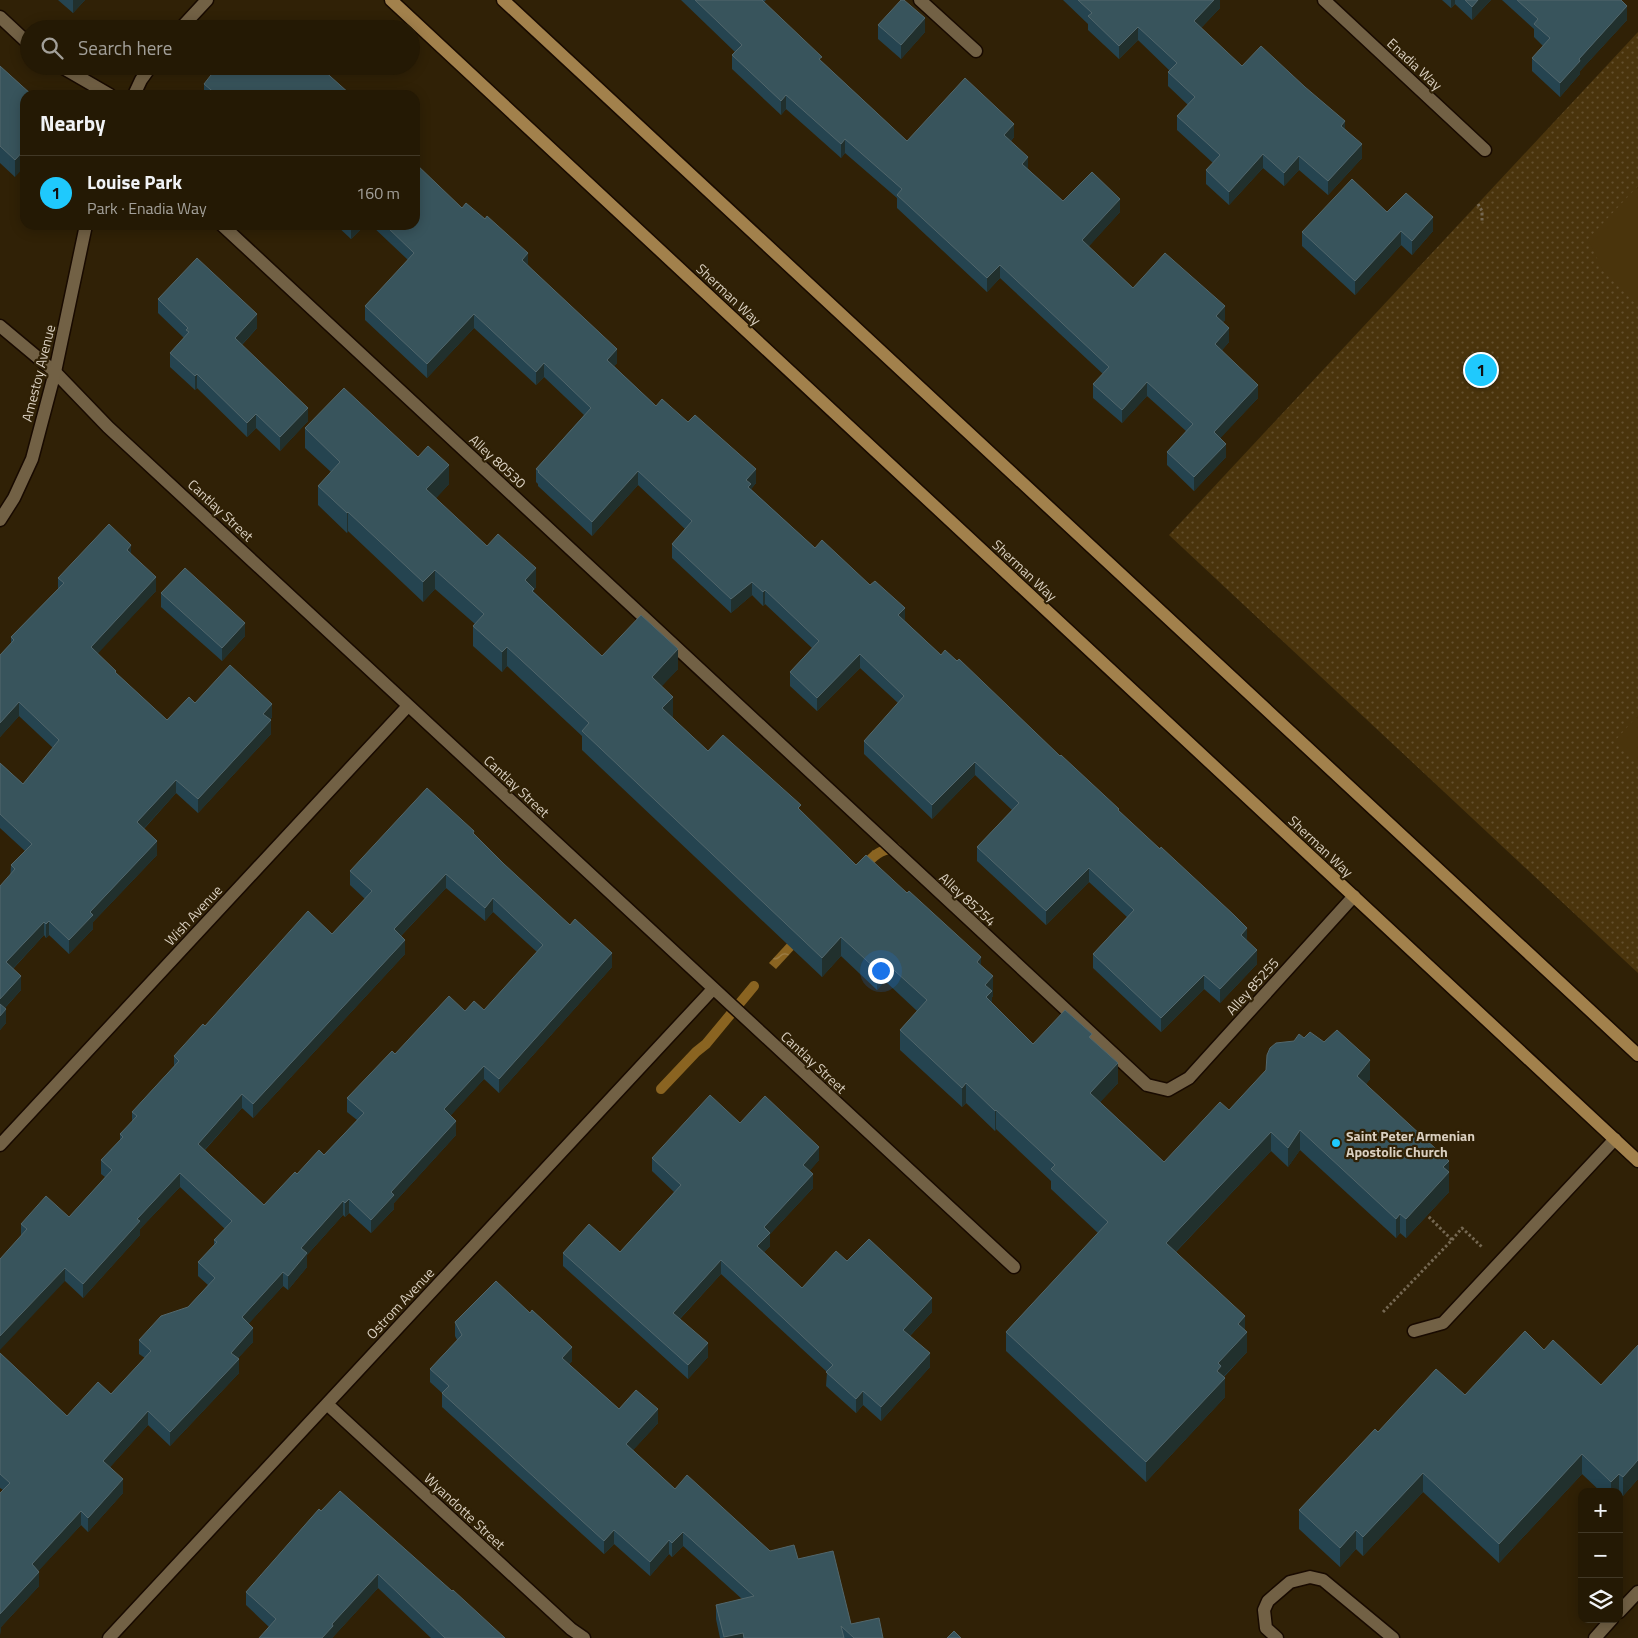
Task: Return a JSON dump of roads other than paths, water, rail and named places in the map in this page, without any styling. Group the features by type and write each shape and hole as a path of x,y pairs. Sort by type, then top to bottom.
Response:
{"main road":[{"name":"Sherman Way","path":"392,0 413,20"},
{"path":"503,0 1638,1055"},
{"name":"Sherman Way","path":"420,26 1638,1161"}],"street":[{"path":"188,20 207,0"},
{"path":"920,0 976,52"},
{"name":"Enadia Way","path":"1324,0 1485,150"},
{"path":"0,17 20,36"},
{"path":"76,75 101,90"},
{"path":"137,90 145,75"},
{"name":"Amestoy Avenue","path":"0,520 14,498 32,459 55,372 85,230"},
{"name":"Alley 80530","path":"227,230 754,720"},
{"name":"Cantlay Street","path":"0,326 55,372 108,426 1014,1268"},
{"name":"Wish Avenue","path":"0,1145 408,706"},
{"name":"Alley 85254","path":"754,720 1147,1086 1168,1090"},
{"name":"Alley 85255","path":"1168,1090 1189,1078 1354,896"},
{"name":"Ostrom Avenue","path":"109,1638 713,989"},
{"path":"1414,1331 1443,1323 1615,1139"},
{"name":"Wyandotte Street","path":"327,1404 571,1629 584,1638"},
{"path":"1277,1638 1266,1628 1264,1610 1268,1601 1290,1582 1310,1577 1323,1580 1392,1638"},
{"path":"1623,1608 1638,1592"},
{"path":"1595,1638 1608,1623"}],"water":[{"path":"873,850 880,856 776,969 769,963"}],"waterway":[{"path":"868,862 880,852 896,848"},
{"path":"661,1089 706,1044 754,986"}],"place":[{"name":"Louise Park","path":"1481,370"},
{"name":"Saint Peter Armenian Apostolic Church","path":"1336,1143"}]}
